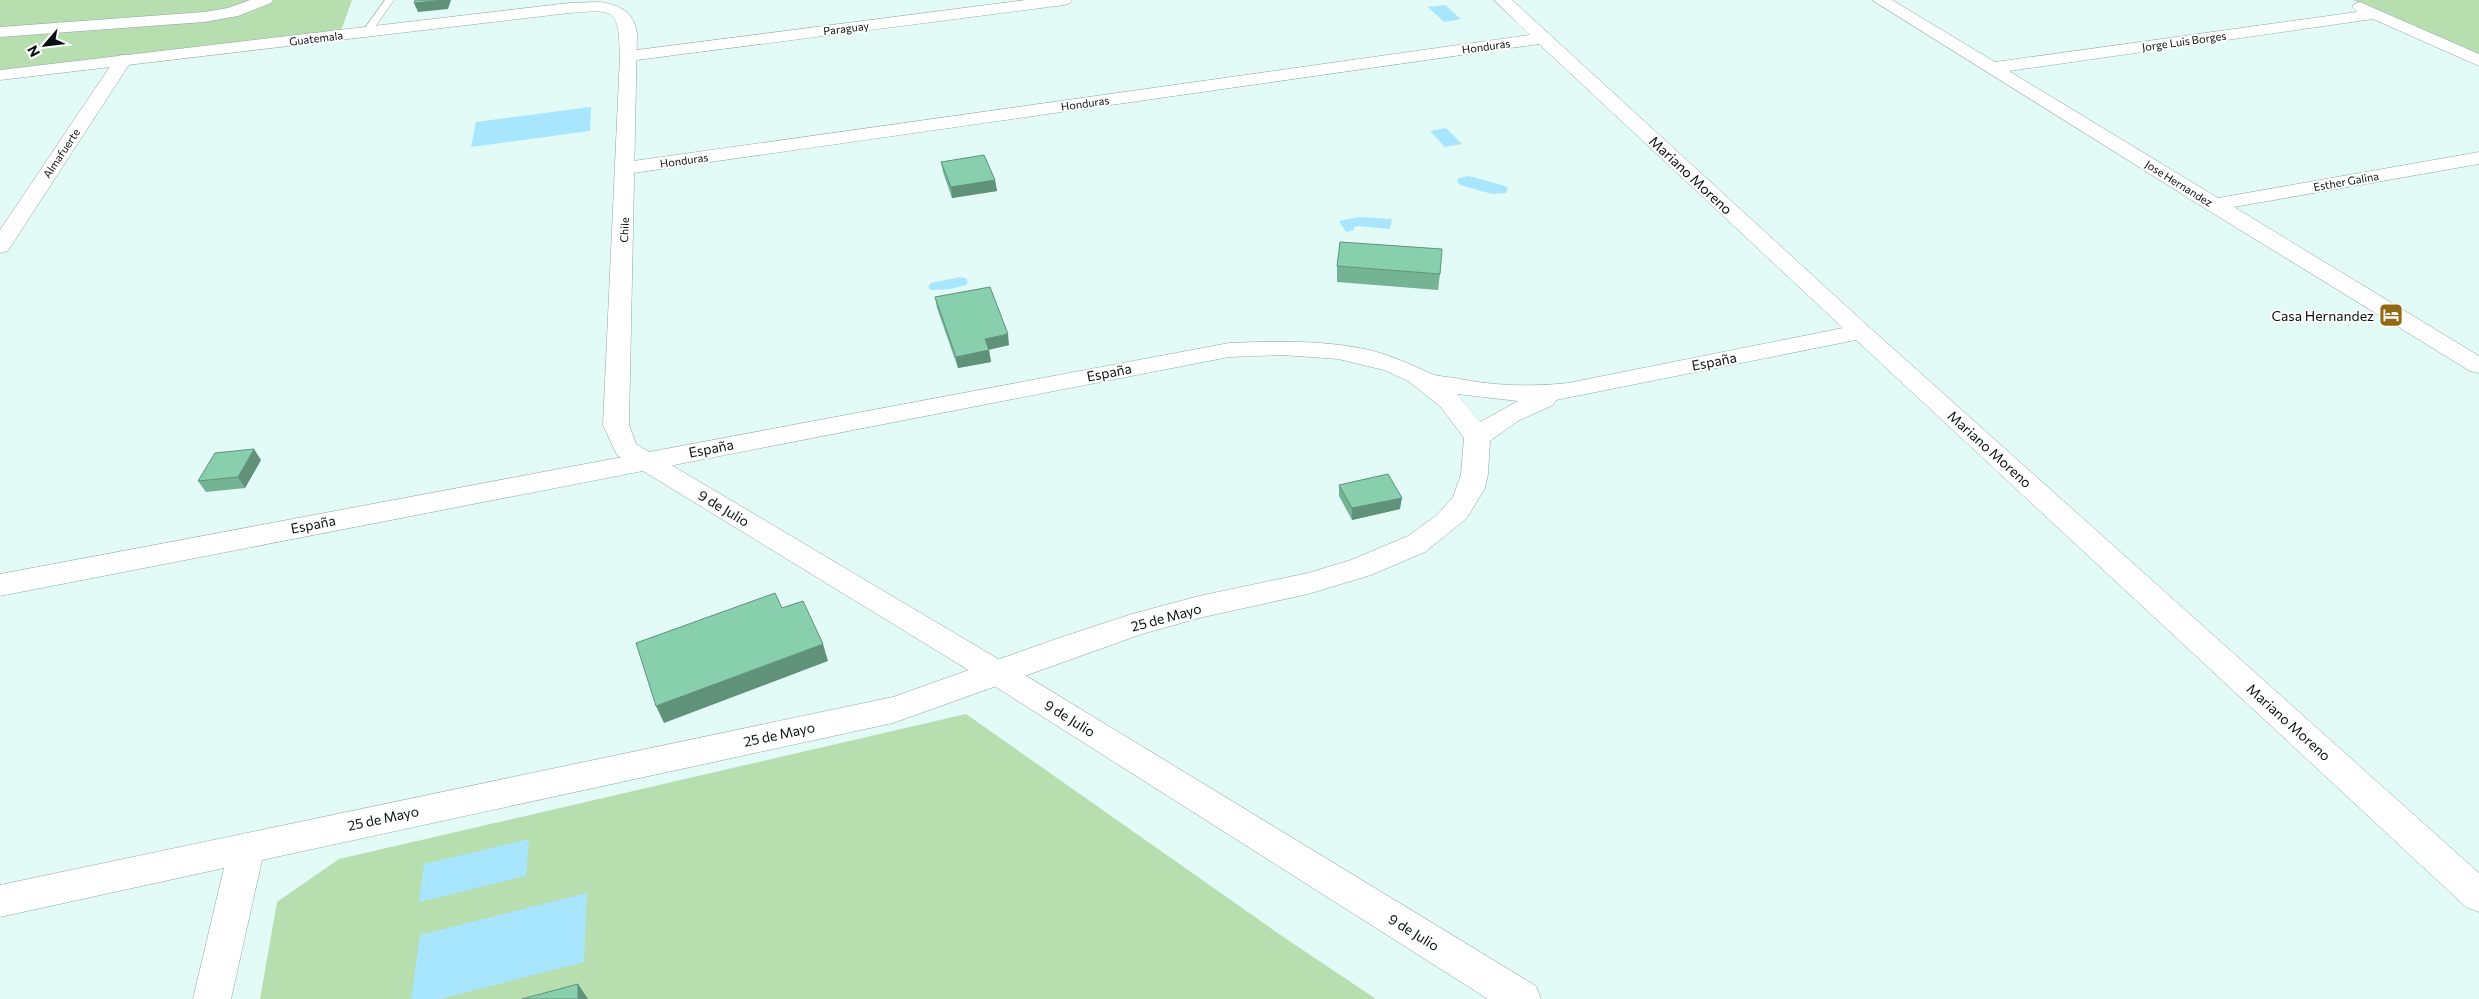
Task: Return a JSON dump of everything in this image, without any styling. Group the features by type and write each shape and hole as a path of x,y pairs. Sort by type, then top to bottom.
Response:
{"street":[{"path":"0,32 204,16 232,12 265,0"},
{"name":"Paraguay","path":"629,56 1064,0"},
{"name":"Mariano Moreno","path":"1502,0 1861,332 2479,896"},
{"name":"Jose Hernandez","path":"1880,0 2479,366"},
{"path":"2345,0 2479,60"},
{"name":"Guatemala","path":"0,75 366,32 569,4 614,10 622,15 626,22"},
{"name":"Jorge Luis Borges","path":"1993,68 2375,14"},
{"name":"Chile","path":"620,438 616,425 629,56 626,22"},
{"name":"Honduras","path":"626,168 1543,38"},
{"name":"Almafuerte","path":"0,246 123,60"},
{"name":"Esther Galina","path":"2213,205 2479,158"},
{"name":"España","path":"0,585 644,460 1229,350 1266,348 1340,351 1368,357 1420,378 1462,389 1534,395 1568,391 1861,332"},
{"name":"España","path":"1420,378 1438,390 1458,410 1477,438 1494,423 1517,409 1568,391"},
{"name":"9 de Julio","path":"620,438 626,449 999,674 1522,999"},
{"name":"25 de Mayo","path":"0,901 893,710 934,698 1066,647 1172,614 1337,576 1369,565 1416,544 1444,523 1463,505 1472,490 1478,464 1477,438"},
{"path":"212,999 247,847"}],"lane":[{"path":"366,32 390,0"}],"green space":[{"path":"0,0 352,0 339,36 0,75"},
{"path":"2353,0 2479,0 2479,58"},
{"path":"966,714 1279,934 1376,999 260,999 277,902 339,859"}],"water":[{"path":"1445,5 1461,19 1444,22 1428,7"},
{"path":"591,107 590,131 471,147 476,122"},
{"path":"1446,128 1462,144 1445,147 1430,131"},
{"path":"1469,176 1508,188 1506,193 1492,194 1460,185 1457,181 1459,178"},
{"path":"1360,217 1392,219 1390,229 1359,226 1354,227 1354,230 1346,232 1339,221"},
{"path":"960,277 966,278 968,282 966,285 951,289 931,290 928,287 931,283"},
{"path":"529,839 526,876 419,902 424,864"},
{"path":"587,893 584,962 440,999 411,999 420,935"}],"building":[{"path":"415,0 445,0 414,3"},
{"path":"984,155 995,180 951,187 941,162"},
{"path":"1340,242 1442,249 1440,274 1337,266"},
{"path":"990,287 1008,334 985,339 989,350 956,357 935,297"},
{"path":"254,449 238,477 198,481 215,453"},
{"path":"1388,474 1402,498 1352,508 1339,485"},
{"path":"775,593 782,608 803,601 823,644 656,706 636,643"},
{"path":"578,984 578,999 522,999"}],"place":[{"name":"Casa Hernandez","path":"2391,315"}]}
